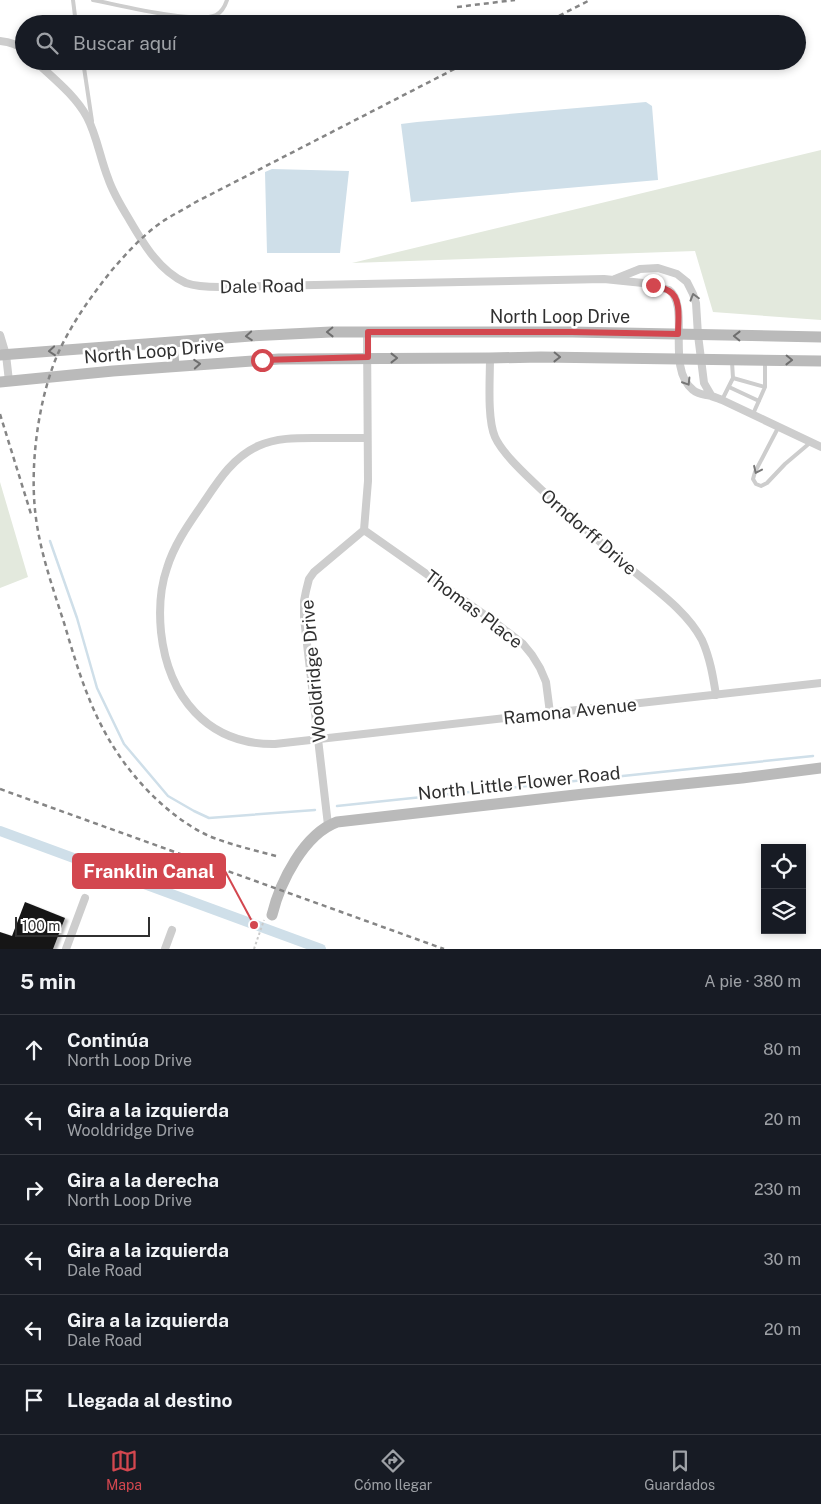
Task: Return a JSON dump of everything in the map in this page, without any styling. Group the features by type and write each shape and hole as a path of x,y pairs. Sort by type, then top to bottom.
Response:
{"main road":[{"name":"North Loop Drive","path":"3,355 297,333 572,332 821,337"},
{"path":"172,342 174,366"},
{"name":"North Loop Drive","path":"5,382 279,358 490,358 541,356 821,361"},
{"name":"North Little Flower Road","path":"268,918 283,885 306,845 320,830 328,825 347,820 821,768"}],"street":[{"path":"0,41 15,44"},
{"name":"Dale Road","path":"45,70 81,107 93,131 108,180 140,240 170,273 184,282 220,287 613,280 643,283 664,288 672,293 676,299 678,308 679,359 685,382 699,394 722,400 821,447"},
{"name":"Dale Road","path":"613,280 636,270 650,268 666,269 677,274 687,282 696,303 704,383 711,396"},
{"path":"364,530 368,481 368,332"},
{"path":"0,335 5,382"},
{"name":"Orndorff Drive","path":"490,358 490,419 492,430 502,449 536,484 668,600 691,624 701,639 708,655 716,695"},
{"name":"Ramona Avenue","path":"367,438 287,438 259,445 234,463 221,477 176,544 166,569 160,600 162,647 169,672 183,698 192,710 207,724 225,735 250,743 275,744 821,683"},
{"name":"Thomas Place","path":"364,530 523,644 540,668 546,682 550,712"},
{"name":"Wooldridge Drive","path":"328,825 304,618 304,600 310,579 318,568 364,530"},
{"path":"68,948 85,898"},
{"path":"165,949 172,930"}],"lane":[{"path":"72,0 74,15"},
{"path":"93,0 179,15"},
{"path":"217,15 224,9 227,0"},
{"path":"84,70 93,131"},
{"path":"722,400 733,378 732,360"},
{"path":"753,414 765,387 765,360"},
{"path":"733,378 765,387"},
{"path":"729,387 759,402"},
{"path":"780,426 755,472 753,479 756,484 761,486 768,483 785,464 811,442"}],"path":[{"path":"254,949 268,918"}],"shaded area":[{"path":"646,102 652,106 658,180 411,202 401,124"},
{"path":"821,150 821,320 713,312 695,251 352,263"},
{"path":"272,169 349,171 340,253 267,253 265,172"},
{"path":"0,482 28,577 0,588"}],"building":[{"path":"25,902 65,918 53,949 0,949 0,932 12,936"}],"waterway":[{"path":"50,541 77,618 97,688 124,744 168,796 209,818 315,810"},
{"path":"337,806 813,756"},
{"path":"0,831 321,949"}],"railway":[{"path":"457,7 515,0"},
{"path":"561,15 590,0"},
{"path":"276,856 209,836 170,811 133,774 119,755 96,715 79,672 51,583 37,525 34,470 35,449 42,407 53,367 71,328 112,270 152,229 194,203 453,70"},
{"path":"0,414 31,514"},
{"path":"0,789 444,949"}],"place":[{"name":"Franklin Canal","path":"254,925"}],"route":[{"path":"262,360 279,358 368,357 368,332 678,334 676,299 669,290 653,285"}]}
